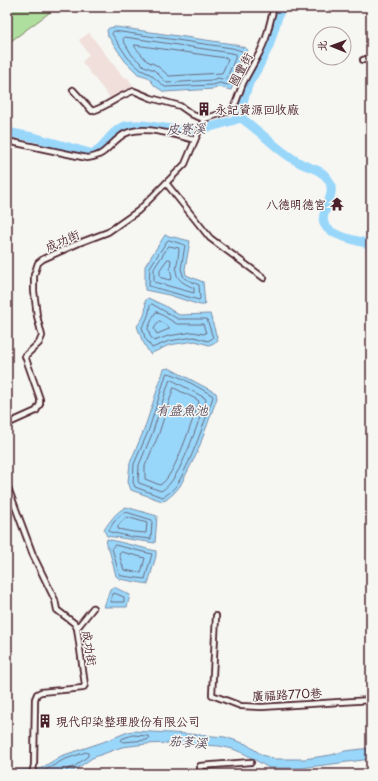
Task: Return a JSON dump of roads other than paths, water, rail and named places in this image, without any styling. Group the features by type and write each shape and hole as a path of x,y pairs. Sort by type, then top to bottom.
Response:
{"street":[{"name":"國豐街","path":"203,120 229,111 234,106 243,83 266,38 274,7"},
{"path":"363,60 371,58"},
{"path":"73,90 92,111 100,109 126,93 134,91 151,98 180,106 203,120"},
{"name":"成功街","path":"7,424 36,411 40,404 40,399 25,356 39,343 42,336 37,316 34,291 34,275 38,263 43,259 108,232 138,211 185,164 203,120"},
{"path":"7,141 87,158 95,157 110,148 120,136 139,129 195,140"},
{"path":"166,184 210,238 264,278"},
{"name":"成功街","path":"7,485 34,555 55,600 57,610 74,623 77,628 86,685 83,688 41,692 37,694 35,699 32,774"},
{"path":"77,628 93,608"},
{"name":"廣福路770巷","path":"216,616 212,695 241,706 262,707 371,700"},
{"path":"201,774 200,766 250,762"}],"water":[{"path":"116,27 233,44 248,50 231,90 219,87 214,89 164,92 155,86 148,77 138,74 125,61 108,36 107,30 109,28"},
{"path":"165,235 190,241 185,269 186,275 203,282 205,305 200,305 169,295 145,290 145,266"},
{"path":"148,298 179,315 210,314 218,341 209,345 195,341 169,345 150,354 142,340 137,326 144,314 146,308 145,301"},
{"name":"有盛魚池","path":"169,368 216,393 217,398 197,453 180,486 166,500 162,501 131,490 128,482 130,463 144,430 164,369"},
{"path":"126,507 157,516 155,543 107,536 104,530 116,514"},
{"path":"107,539 156,551 148,584 120,579 116,576 109,549 106,545"},
{"path":"114,587 130,595 127,607 104,607 110,589"},
{"name":"茄苳溪","path":"133,731 225,737 246,744 262,755 274,759 304,759 331,755 345,751 371,748 371,759 301,768 269,768 233,749 219,746 170,743 122,747 92,758 68,773 7,774 7,768 12,770 40,769 61,756"}],"waterway":[{"path":"241,118 241,108 249,83 269,46 281,7"},
{"name":"皮寮溪","path":"241,118 286,154 302,164 320,171 326,176 331,187 331,194 324,216 324,222 327,228 340,236 371,245"},
{"name":"皮寮溪","path":"7,132 37,138 93,154 110,136 122,127 128,125 191,130 213,126 241,118"}],"place":[{"name":"永記資源回收廠","path":"204,109"},
{"name":"八德明德宮","path":"337,204"},
{"name":"現代印染整理股份有限公司","path":"45,721"}]}
